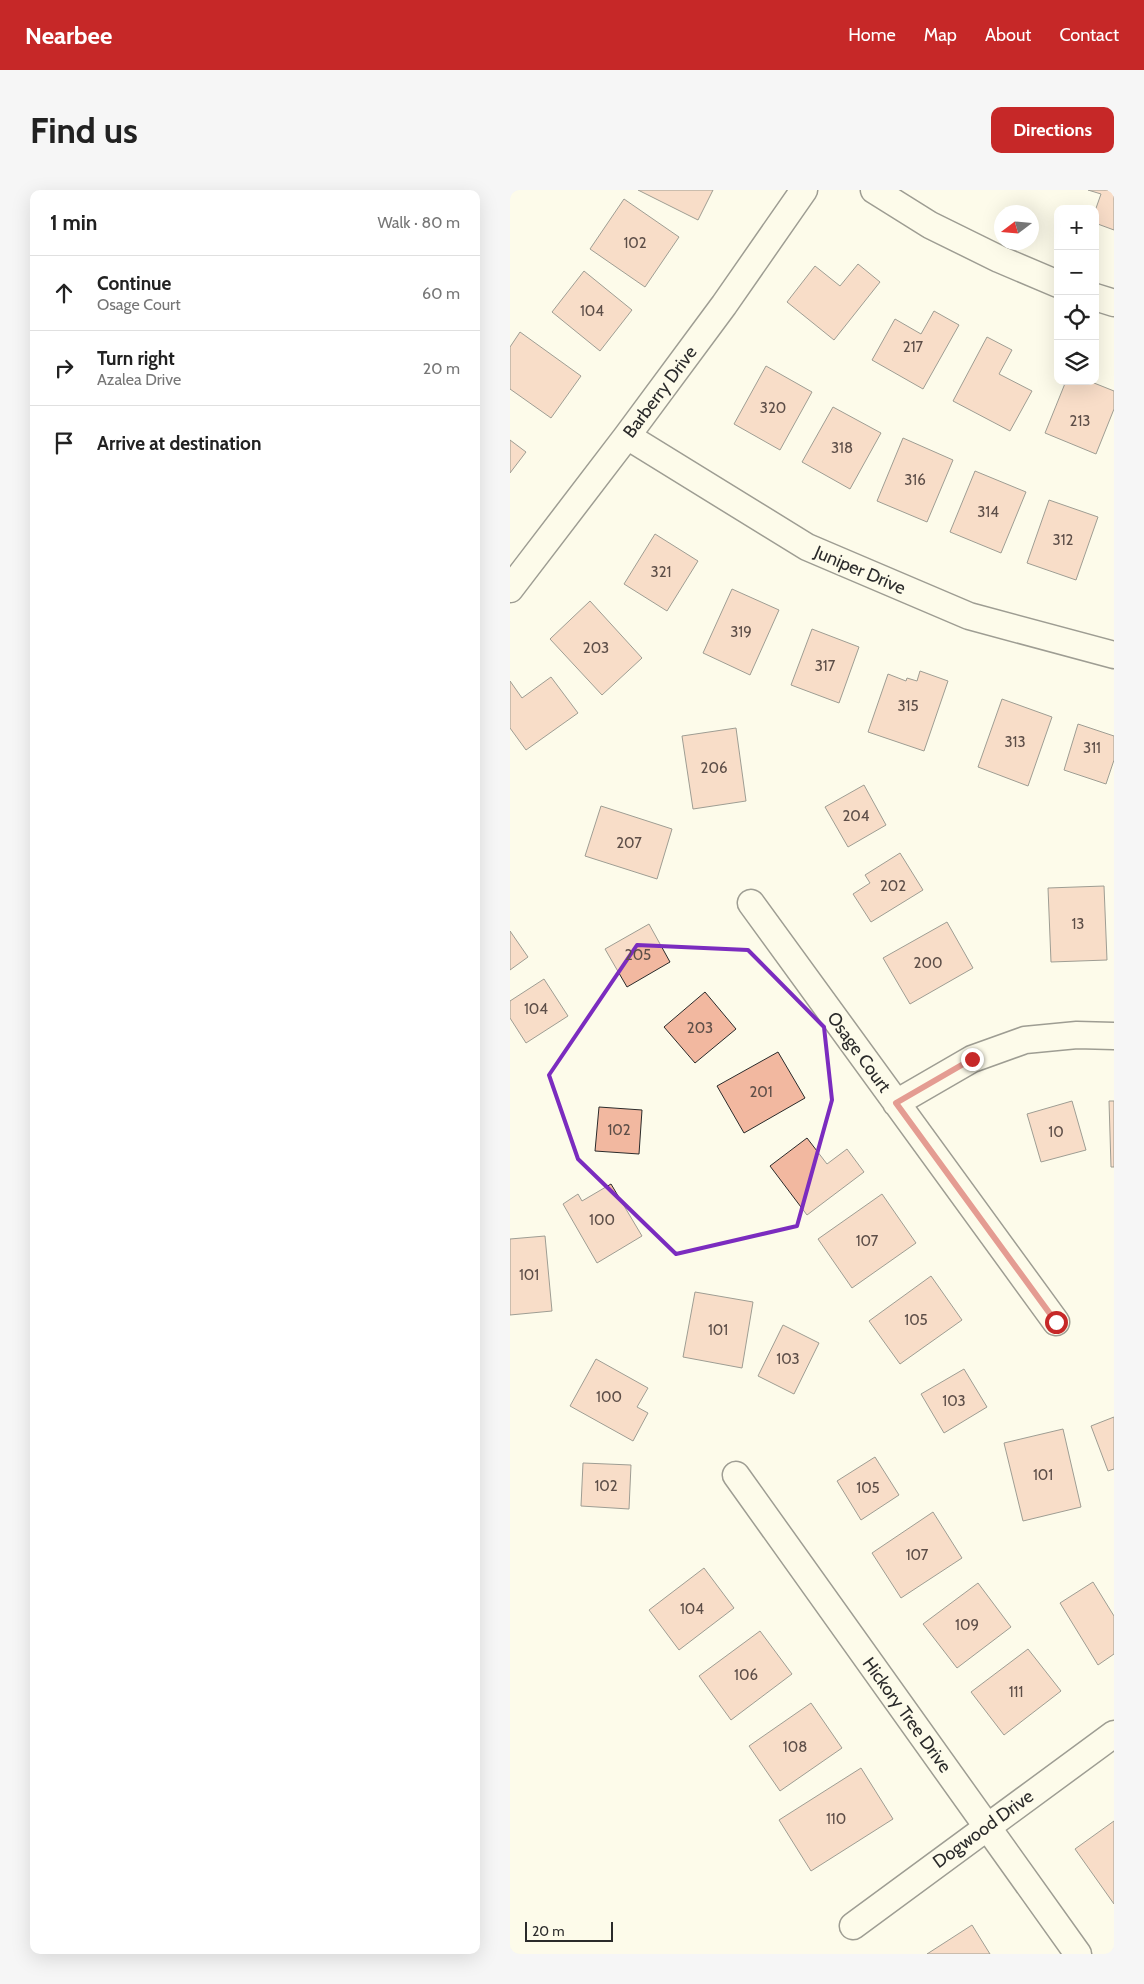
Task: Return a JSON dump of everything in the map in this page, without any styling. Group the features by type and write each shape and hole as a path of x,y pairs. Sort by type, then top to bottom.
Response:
{"street":[{"name":"Barberry Drive","path":"510,589 724,305 804,190"},
{"path":"874,190 956,238 1054,282"},
{"path":"1099,298 1114,303"},
{"name":"Juniper Drive","path":"627,436 807,547 969,616 1114,655"},
{"name":"Osage Court","path":"750,903 1056,1322"},
{"path":"896,1103 972,1059 1026,1040 1077,1035 1114,1036"},
{"name":"Hickory Tree Drive","path":"736,1475 1078,1954"},
{"name":"Dogwood Drive","path":"853,1926 986,1826 1114,1734"}],"highlighted area":[{"path":"637,945 748,950 824,1027 832,1100 797,1226 676,1254 578,1159 549,1075"}],"building":[{"path":"638,190 713,190 698,220"},
{"path":"1088,190 1114,190 1114,230 1099,224 1099,205 1097,205 1101,194"},
{"path":"624,199 679,237 645,287 590,249"},
{"path":"858,264 880,282 834,340 787,302 815,266 840,286"},
{"path":"584,271 632,310 600,351 552,312"},
{"path":"934,311 959,325 923,389 872,360 895,319 921,334"},
{"path":"520,332 581,376 551,418 510,389 510,347"},
{"path":"987,337 1012,350 999,374 1032,391 1010,431 953,401"},
{"path":"766,366 812,392 780,450 734,424"},
{"path":"1064,385 1099,385 1114,391 1114,409 1096,454 1045,433"},
{"path":"833,407 881,433 850,489 802,462"},
{"path":"903,438 953,460 927,522 877,501"},
{"path":"510,440 526,452 510,473"},
{"path":"975,471 1026,492 1001,553 950,532"},
{"path":"1049,500 1098,517 1076,580 1027,563"},
{"path":"655,534 698,561 667,611 624,584"},
{"path":"732,589 779,610 750,675 703,653"},
{"path":"590,601 642,658 602,695 550,639"},
{"path":"812,629 859,647 839,703 791,685"},
{"path":"920,671 948,681 924,751 868,732 888,674 906,681 907,678 917,681"},
{"path":"551,677 578,713 526,750 510,728 510,681 522,698"},
{"path":"1002,699 1052,717 1028,786 978,767"},
{"path":"1078,724 1114,736 1114,760 1106,784 1064,770"},
{"path":"736,728 746,801 693,809 682,736"},
{"path":"864,785 886,825 848,847 825,807"},
{"path":"601,806 672,829 657,879 585,856"},
{"path":"900,853 923,890 871,922 853,894 870,883 865,875"},
{"path":"1104,886 1107,960 1051,962 1048,888"},
{"path":"947,922 973,968 910,1004 883,958"},
{"path":"649,924 670,962 627,987 605,949"},
{"path":"510,931 528,957 510,970"},
{"path":"544,979 568,1016 526,1043 510,1018 510,1001"},
{"path":"705,992 736,1029 695,1063 664,1027"},
{"path":"778,1052 805,1098 744,1133 717,1086"},
{"path":"1072,1101 1086,1150 1041,1162 1027,1114"},
{"path":"1109,1101 1114,1101 1114,1167 1111,1167"},
{"path":"599,1107 642,1110 639,1154 595,1151"},
{"path":"807,1138 827,1164 847,1149 864,1172 807,1215 770,1166"},
{"path":"611,1184 642,1236 597,1263 563,1204 578,1194 582,1201"},
{"path":"882,1194 916,1243 852,1288 818,1239"},
{"path":"545,1236 552,1311 510,1315 510,1239"},
{"path":"931,1276 962,1320 900,1364 869,1321"},
{"path":"695,1292 753,1302 742,1368 683,1357"},
{"path":"783,1325 819,1343 794,1394 758,1376"},
{"path":"596,1359 648,1388 637,1407 648,1413 633,1441 570,1406"},
{"path":"964,1369 987,1407 944,1433 921,1394"},
{"path":"1114,1417 1114,1469 1108,1471 1091,1426"},
{"path":"1063,1429 1081,1507 1023,1521 1004,1443"},
{"path":"875,1457 899,1495 861,1520 837,1481"},
{"path":"583,1463 631,1465 629,1509 581,1506"},
{"path":"933,1512 962,1558 901,1598 872,1553"},
{"path":"704,1568 734,1608 679,1650 649,1610"},
{"path":"1093,1582 1114,1616 1114,1654 1098,1665 1060,1603"},
{"path":"978,1583 1011,1627 957,1668 923,1624"},
{"path":"760,1631 792,1674 731,1720 699,1676"},
{"path":"1028,1649 1061,1691 1004,1735 971,1692"},
{"path":"811,1703 842,1748 780,1791 749,1746"},
{"path":"861,1768 893,1819 811,1871 779,1820"},
{"path":"1114,1821 1114,1904 1075,1849"},
{"path":"972,1925 990,1954 927,1954"}],"route":[{"path":"972,1059 896,1103 1056,1322"}]}
